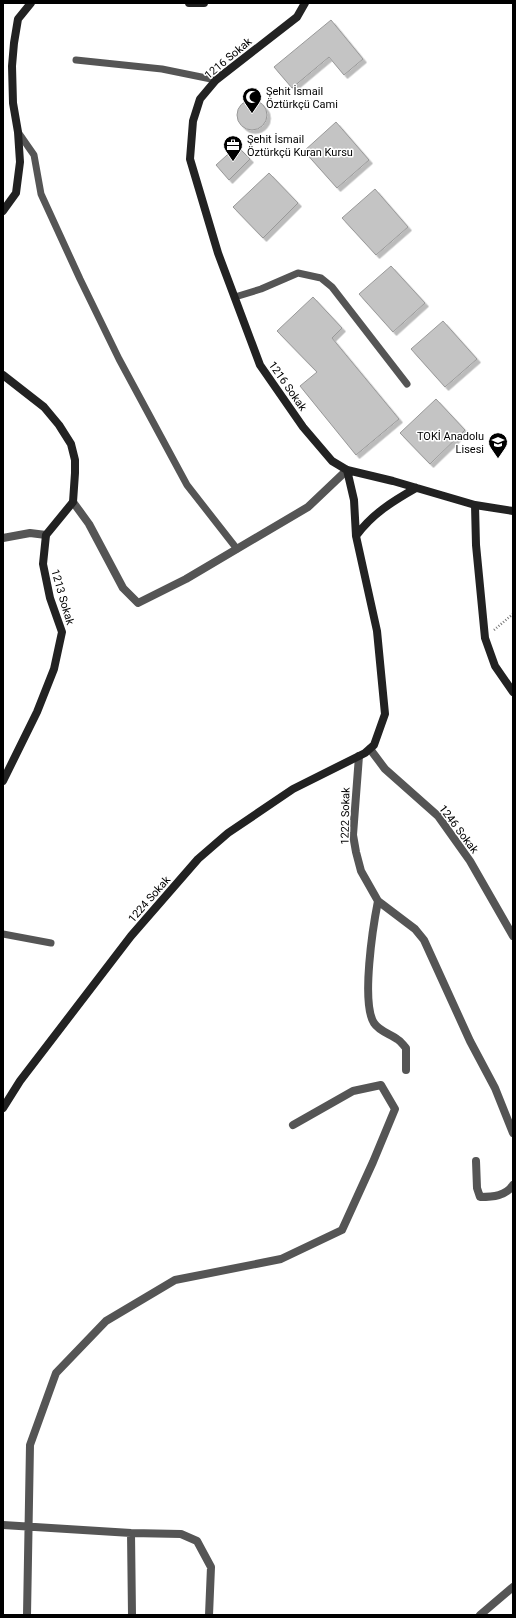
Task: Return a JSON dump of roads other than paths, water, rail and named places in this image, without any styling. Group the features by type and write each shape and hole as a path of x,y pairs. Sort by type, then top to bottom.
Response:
{"street":[{"path":"3,211 16,193 20,162 18,132 13,103 12,66 14,42 18,19 31,3"},
{"path":"189,3 204,3"},
{"name":"1216 Sokak","path":"305,3 297,17 216,80 200,99 193,121 190,159 218,253 260,365 303,427 332,461 346,470 474,505 513,511"},
{"path":"3,375 44,408 59,425 71,444 75,460 73,502 46,535 30,533 3,538"},
{"path":"73,502 89,524 123,588 138,603 186,579 308,507 346,470 354,500 356,536 377,631 385,714 374,745 359,756"},
{"path":"356,536 365,523 388,504 416,488"},
{"path":"474,505 476,545 485,638 495,666 513,692"},
{"name":"1213 Sokak","path":"3,781 37,712 54,669 62,632 50,598 43,564 46,535"},
{"name":"1246 Sokak","path":"370,749 385,769 438,816 470,861 513,936"},
{"name":"1222 Sokak","path":"359,756 353,835 361,871 378,901 415,929 424,940 470,1041 495,1088 513,1133"},
{"name":"1224 Sokak","path":"3,1108 20,1081 131,936 198,859 228,833 287,793 359,756"},
{"path":"378,901 373,926 369,995 370,1013 375,1024 398,1040 406,1048 406,1070"},
{"path":"27,1615 30,1445 56,1373 106,1321 175,1280 281,1259 342,1230 395,1109 381,1085 353,1091 293,1125"},
{"path":"476,1161 477,1188 480,1197 496,1197 510,1190 513,1185"},
{"path":"3,1525 131,1533 181,1534 197,1541 211,1566 209,1615"},
{"path":"131,1533 132,1615"},
{"path":"480,1615 513,1587"}],"lane":[{"path":"76,60 162,69 216,80"},
{"path":"18,132 34,156 43,200 119,359 187,485 237,549"},
{"path":"235,297 261,289 298,273 321,278 332,287 407,384"},
{"path":"3,934 51,943"}],"place":[{"name":"Şehit İsmail Öztürkçü Cami","path":"252,114"},
{"name":"Şehit İsmail Öztürkçü Kuran Kursu","path":"233,162"},
{"name":"TOKİ Anadolu Lisesi","path":"498,459"}]}
